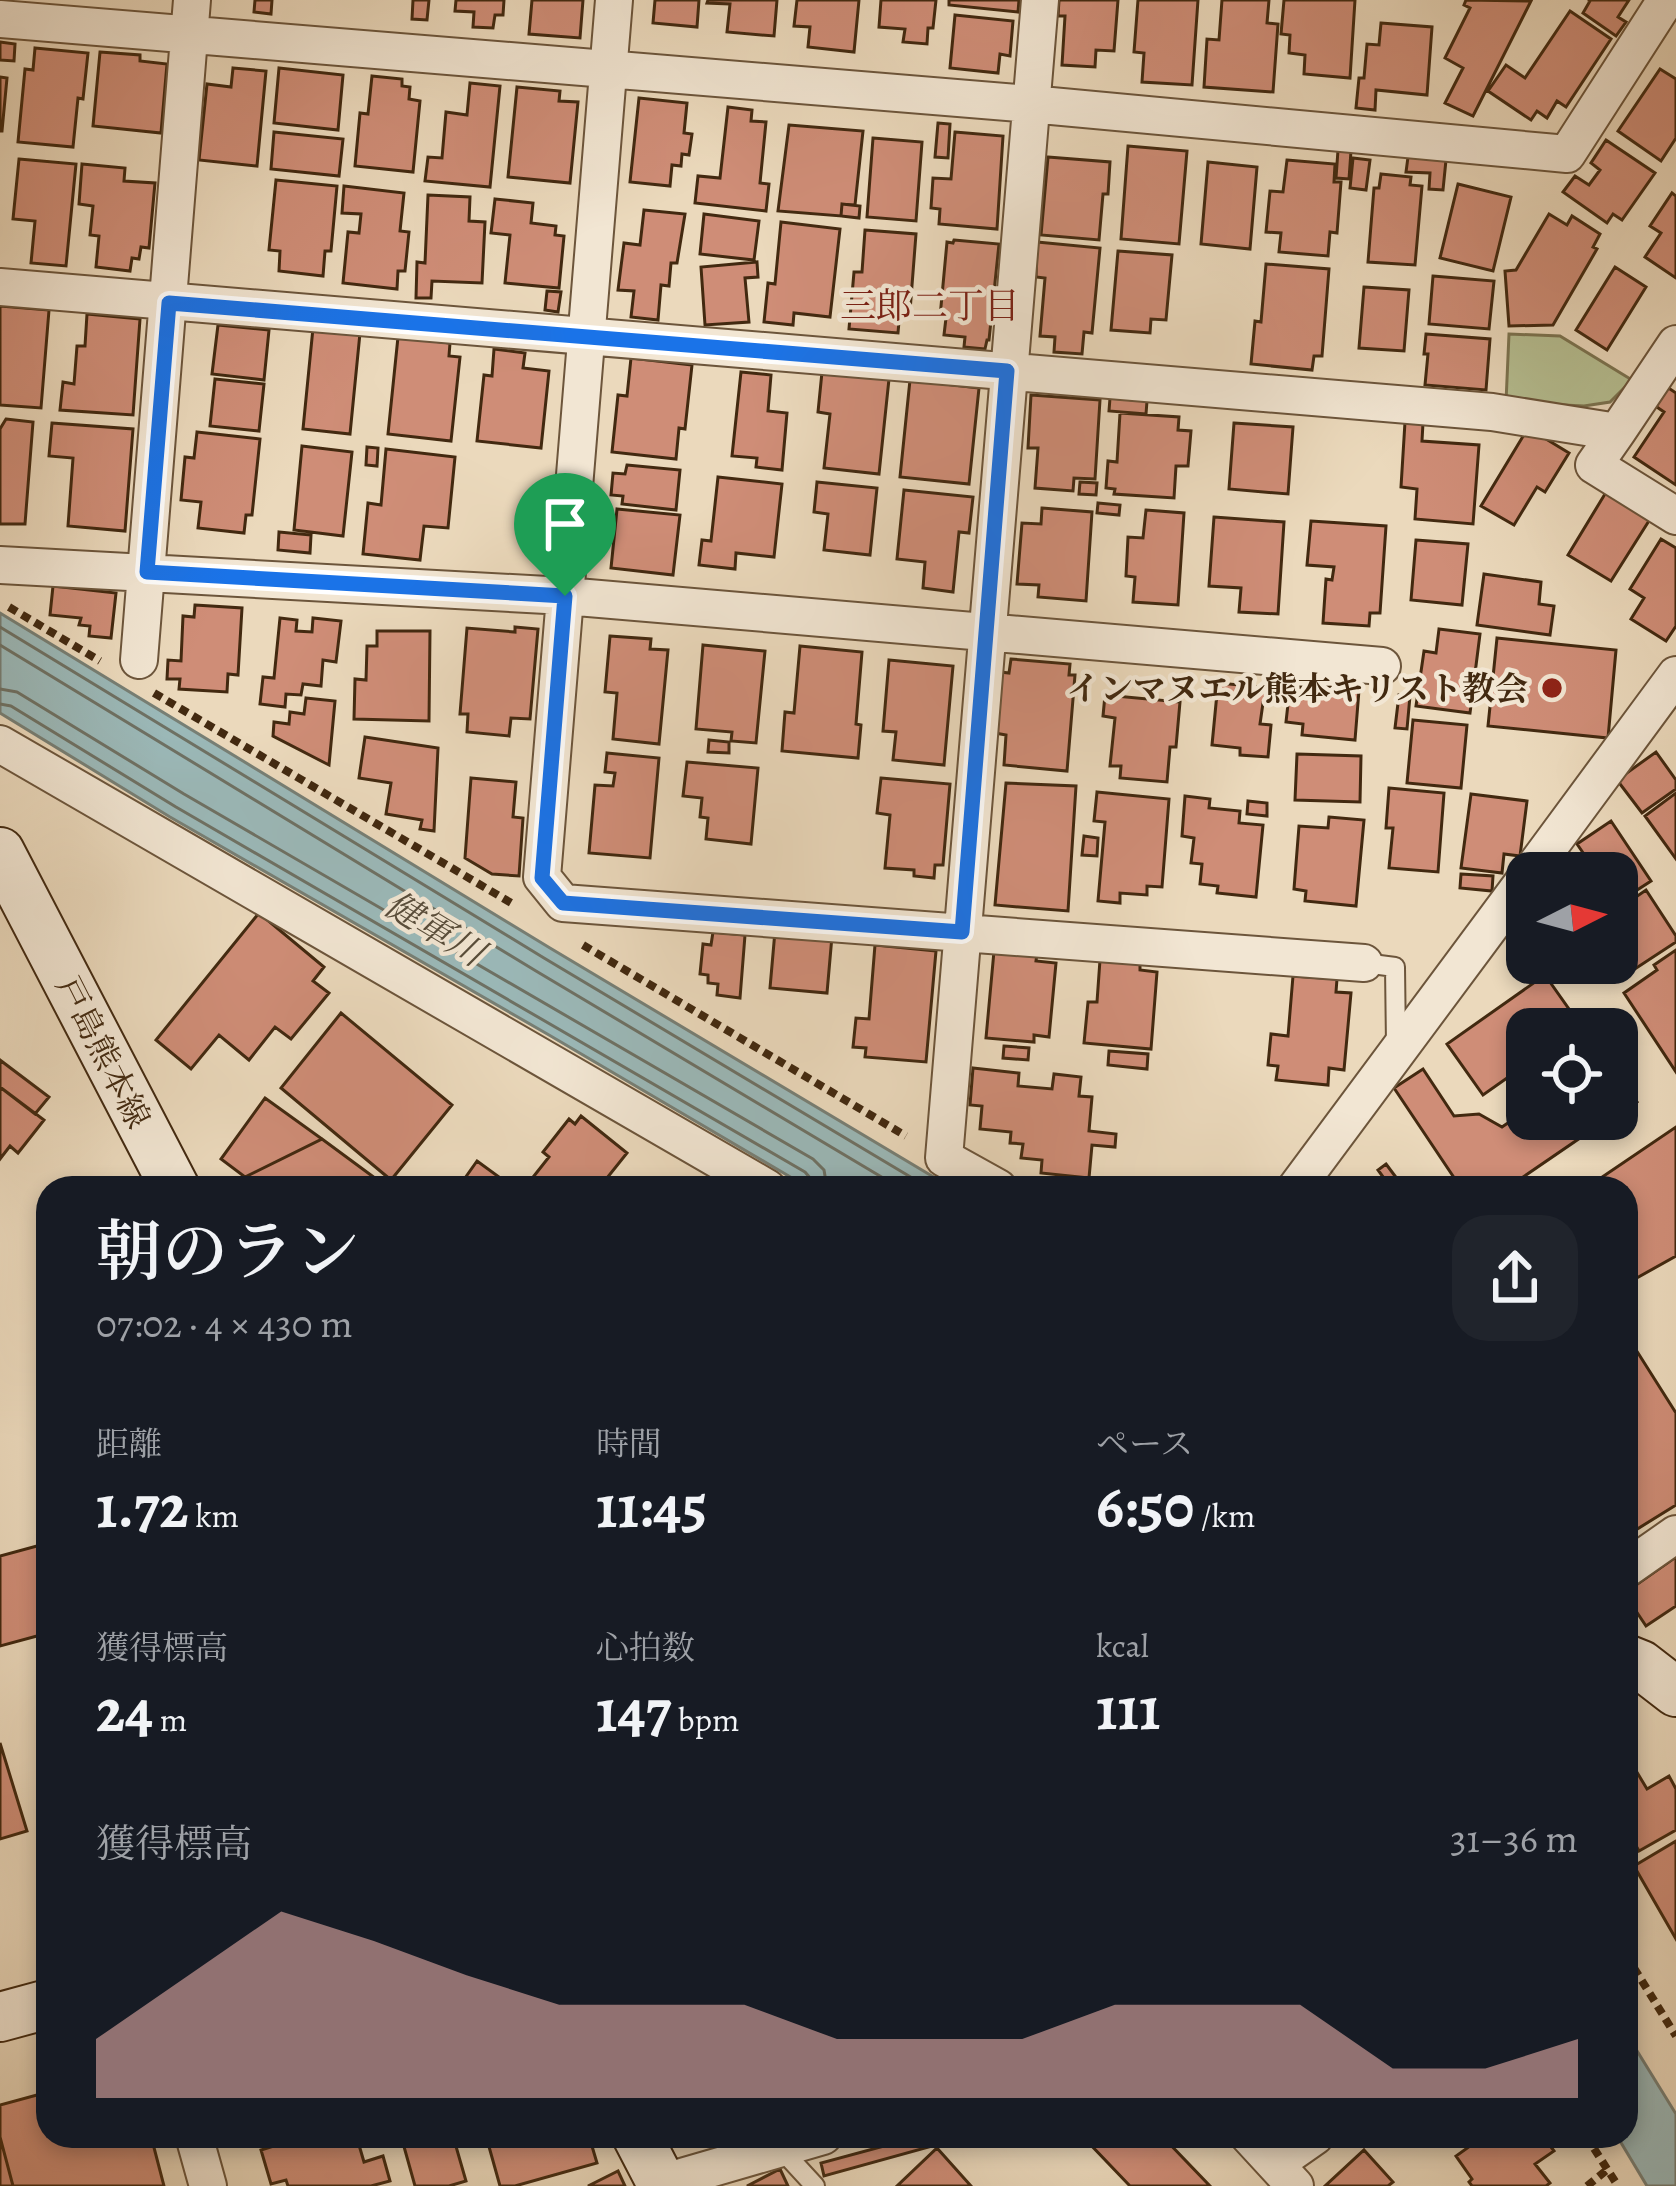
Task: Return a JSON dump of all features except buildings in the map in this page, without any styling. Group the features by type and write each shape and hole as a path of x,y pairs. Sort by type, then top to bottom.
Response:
{"main road":[{"name":"戸島熊本線","path":"0,852 169,1176"},
{"path":"1638,1664 1676,1692"},
{"path":"0,2017 36,2007"},
{"path":"643,2148 662,2184"}],"street":[{"path":"614,0 542,878 563,903 1364,963"},
{"path":"976,1176 944,1158 1040,0"},
{"path":"0,19 191,17 610,69 1567,154 1666,0"},
{"path":"142,673 191,17"},
{"path":"0,287 1492,412 1617,431"},
{"path":"1676,344 1594,464 1676,517"},
{"path":"0,565 565,596 1382,666"},
{"path":"1545,852 1676,675"},
{"path":"0,744 746,1176"},
{"path":"1305,1176 1506,905"},
{"path":"1638,1561 1676,1534"},
{"path":"197,2148 208,2186"},
{"path":"662,2184 780,2148"},
{"path":"1260,2148 1285,2175 1306,2148"}],"lane":[{"path":"1364,963 1395,967 1396,1054"},
{"path":"780,2148 815,2186"}],"path":[{"path":"0,602 103,662"},
{"path":"142,673 513,904"},
{"path":"574,940 944,1158"},
{"path":"1638,1974 1676,2036"},
{"path":"1594,2148 1618,2186"},
{"path":"1588,2186 1608,2170"}],"green space":[{"path":"1509,334 1560,336 1632,380 1610,402 1584,406 1506,402"}],"water":[{"name":"健軍川","path":"0,613 932,1176 789,1176 170,817 0,713"},
{"path":"1638,2052 1676,2114 1676,2186 1647,2186 1624,2148 1638,2148"}],"place":[{"name":"インマヌエル熊本キリスト教会","path":"1552,688"}],"district":[{"name":"三郎二丁目","path":"930,305"}],"route":[{"path":"169,303 1007,371 962,932 563,903 542,878 565,596 147,572 169,303"}]}
